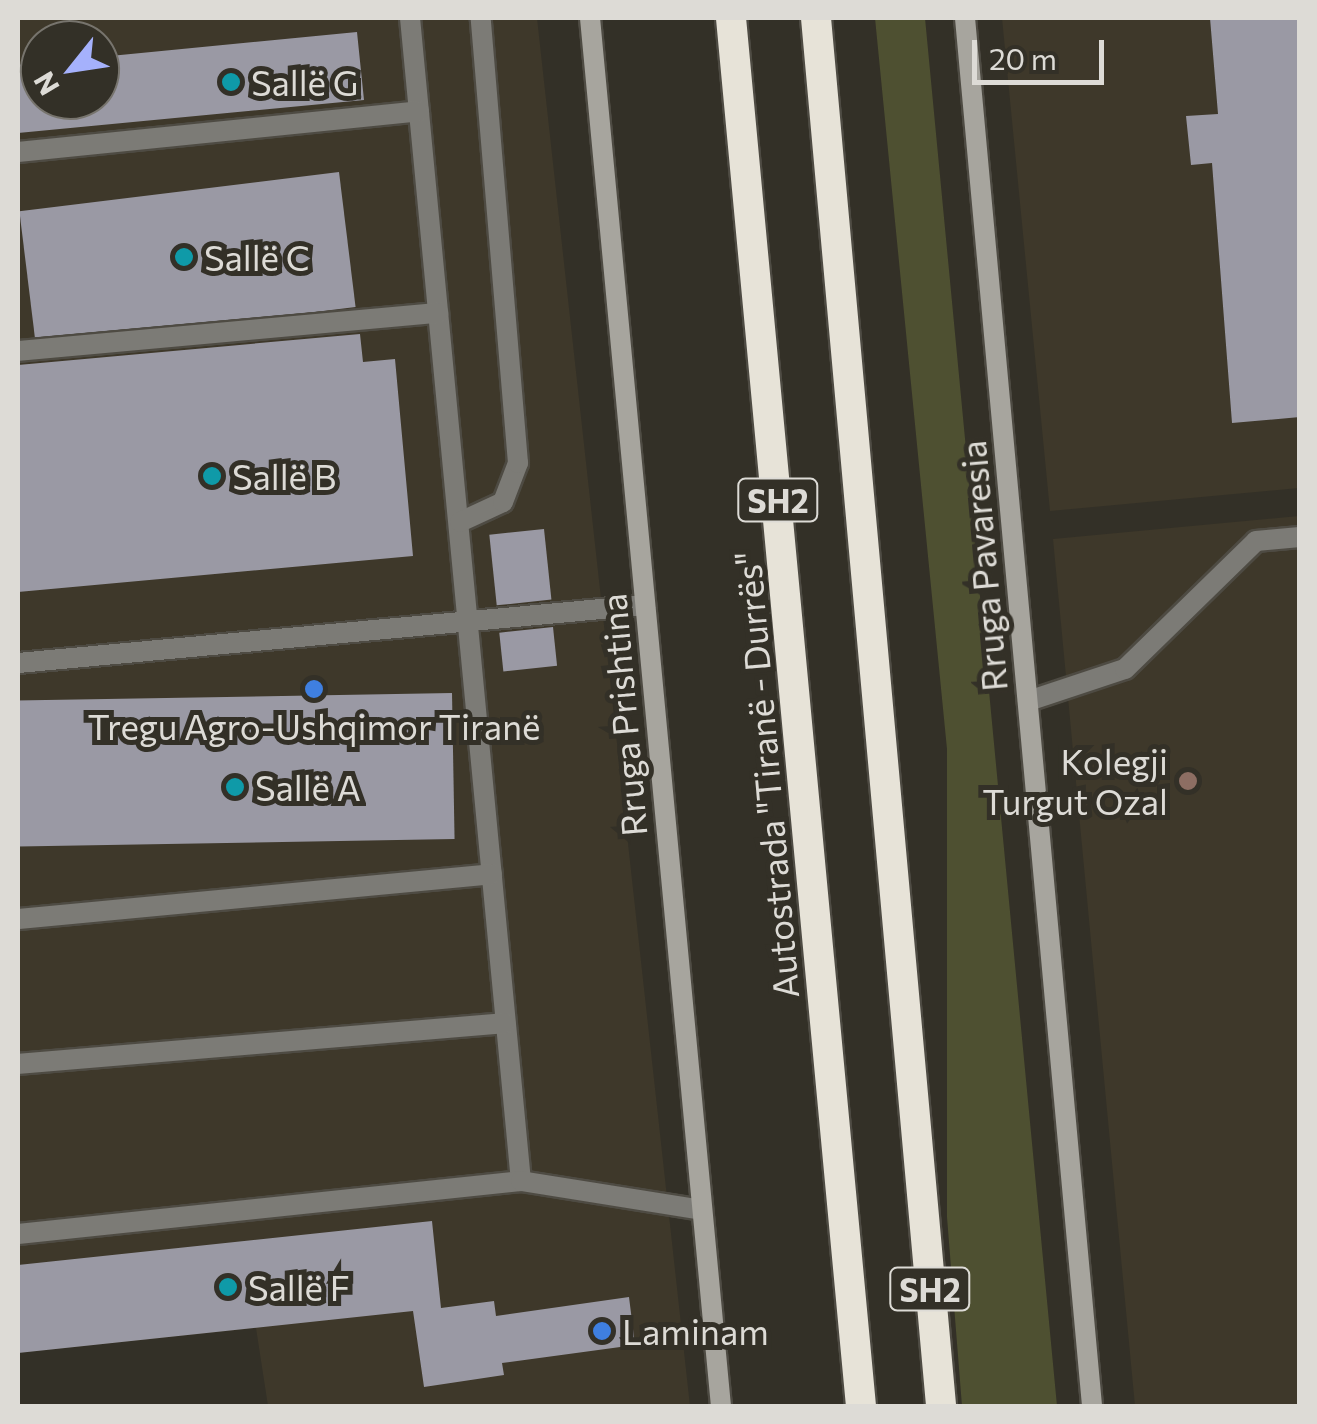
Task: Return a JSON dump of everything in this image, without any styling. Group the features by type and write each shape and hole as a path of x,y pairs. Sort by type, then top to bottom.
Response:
{"highway":[{"name":"Autostrada \"Tiranë - Durrës\"","path":"731,18 861,1406"},
{"name":"SH2","path":"816,18 941,1406"}],"main road":[{"name":"Rruga Prishtina","path":"590,18 721,1406"},
{"name":"Rruga Pavaresia","path":"965,18 1092,1406"}],"lane":[{"path":"410,18 520,1181"},
{"path":"460,522 503,502 518,464 481,18"},
{"path":"18,152 419,111"},
{"path":"18,351 438,313"},
{"path":"1028,701 1125,669 1256,541 1300,537"},
{"path":"18,663 468,618 645,605"},
{"path":"18,919 492,874"},
{"path":"18,1064 506,1023"},
{"path":"18,1234 520,1181 702,1210"}],"shaded area":[{"name":"Tregu Agro-Ushqimor Tiranë","path":"18,18 537,18 690,1406 268,1406 256,1328 18,1353"},
{"path":"1002,18 1299,18 1299,488 1050,511"},
{"name":"Kolegji Turgut Ozal","path":"1299,516 1299,1406 1135,1406 1053,539"}],"green space":[{"path":"875,18 925,18 1057,1406 962,1406 947,1217 947,749"}],"building":[{"path":"1210,18 1300,18 1300,417 1232,423 1212,163 1191,165 1186,116 1218,114"},
{"name":"Sallë G","path":"357,32 364,100 18,133 18,65 20,120 120,120 120,55"},
{"name":"Sallë C","path":"339,172 356,307 36,346 19,211"},
{"name":"Sallë B","path":"360,334 363,362 395,359 413,556 18,592 18,365"},
{"path":"544,529 551,600 497,605 489,535"},
{"path":"553,627 557,666 503,671 499,633"},
{"name":"Sallë A","path":"452,693 455,839 19,847 18,701"},
{"name":"Sallë F","path":"432,1221 441,1308 494,1301 496,1316 629,1297 635,1345 502,1363 504,1375 424,1387 413,1311 18,1353 18,1265"}],"place":[{"name":"Sallë G","path":"231,82"},
{"name":"Sallë C","path":"184,257"},
{"name":"Sallë B","path":"212,476"},
{"name":"Tregu Agro-Ushqimor Tiranë","path":"314,689"},
{"name":"Kolegji Turgut Ozal","path":"1188,781"},
{"name":"Sallë A","path":"235,787"},
{"name":"Sallë F","path":"228,1287"},
{"name":"Laminam","path":"602,1331"}]}
